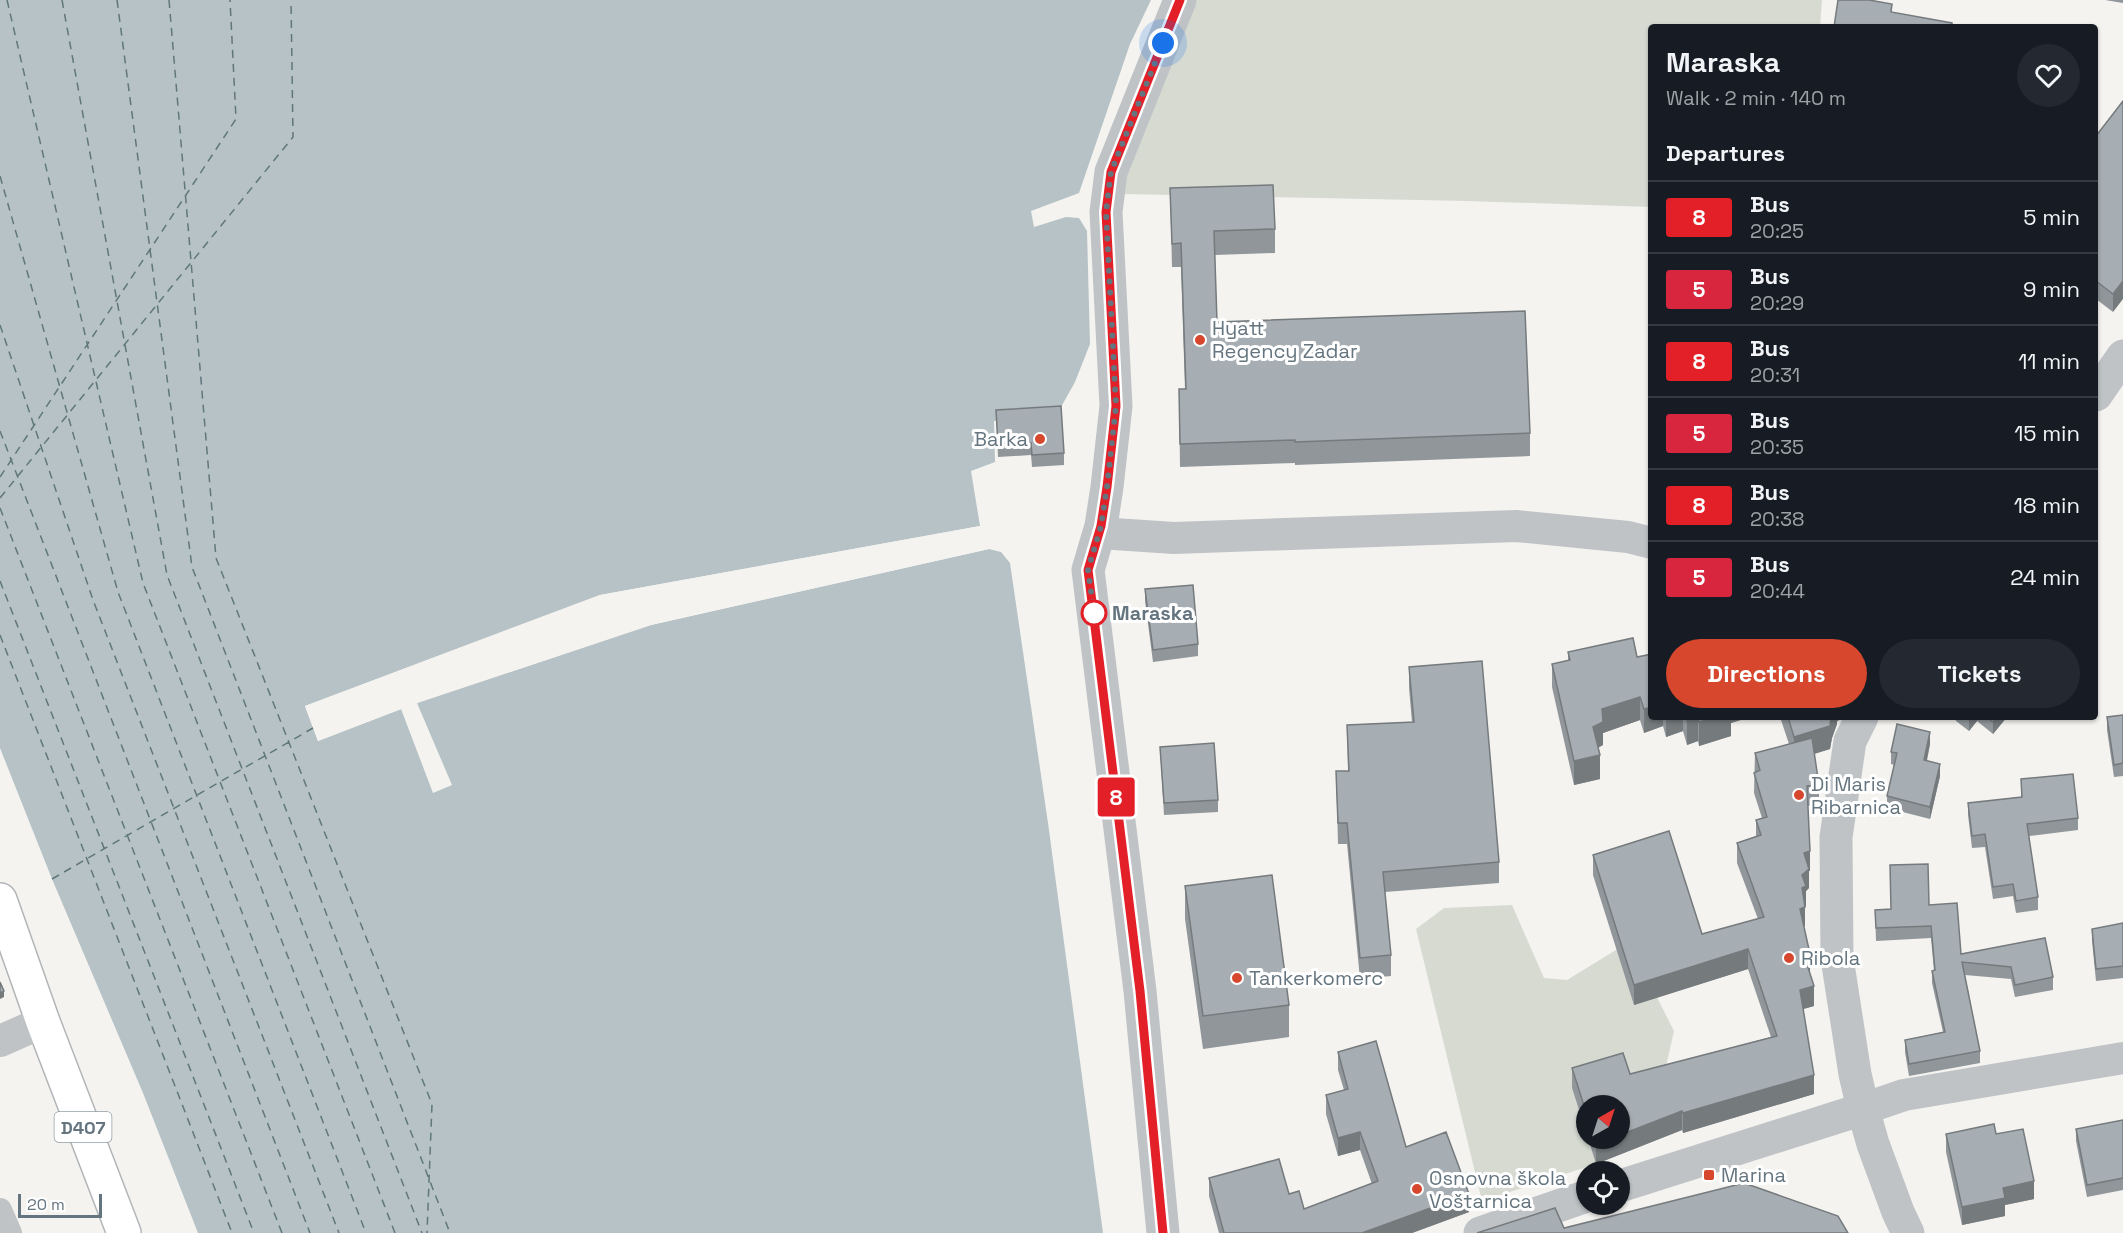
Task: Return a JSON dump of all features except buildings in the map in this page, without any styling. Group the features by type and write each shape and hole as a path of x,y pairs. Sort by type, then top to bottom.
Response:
{"main road":[{"name":"D407","path":"0,900 43,1022 124,1233"}],"street":[{"path":"1163,1233 1140,991 1088,570 1099,533 1107,487 1116,406 1106,212 1111,172 1180,0"},
{"path":"2098,392 2123,356"},
{"path":"1099,533 1174,538 1516,526 1628,537 1648,542"},
{"path":"1860,720 1850,741 1836,837 1837,958 1855,1074 1863,1109 1873,1144 1908,1233"},
{"path":"0,1041 43,1022"},
{"path":"1630,1183 1904,1095 2123,1058"},
{"path":"1480,1233 1576,1201"},
{"path":"0,1210 10,1233"}],"shaded area":[{"path":"0,0 1151,0 1130,44 1079,193 1031,211 1034,227 1066,217 1079,218 1087,231 1090,344 1075,382 1056,416 994,421 995,462 971,471 980,526 600,595 305,706 318,741 401,709 433,793 452,785 417,703 651,625 989,549 1001,552 1010,563 1048,823 1103,1233 198,1233 143,1093 52,879 0,748"},
{"path":"1192,0 1822,0 1820,24 1648,24 1648,207 1120,194"},
{"path":"1512,905 1544,978 1567,980 1629,942 1674,1031 1662,1084 1572,1088 1576,1101 1576,1149 1591,1149 1595,1161 1576,1161 1576,1170 1482,1201 1416,929 1444,908"}],"pier":[{"path":"980,526 981,529 601,598 309,707 320,737 400,706 404,708 318,741 305,706 600,595"},
{"path":"988,546 989,549 651,625 414,704 416,700 650,622"}],"ferry route":[{"path":"7,0 143,583 395,1233"},
{"path":"62,0 167,575 422,1233"},
{"path":"117,0 192,567 450,1233"},
{"path":"169,0 216,558 432,1104 427,1233"},
{"path":"0,477 236,119 230,0"},
{"path":"0,498 293,137 291,0"},
{"path":"0,176 118,592 366,1233"},
{"path":"0,325 93,600 339,1233"},
{"path":"0,431 310,1233"},
{"path":"0,508 282,1233"},
{"path":"0,581 254,1233"},
{"path":"0,635 232,1233"},
{"path":"52,879 313,728"}],"bus line":[{"name":"8","path":"1163,1233 1140,991 1088,570 1101,526 1116,406 1106,212 1111,172 1180,0"}],"place":[{"name":"Hyatt Regency Zadar","path":"1200,340"},
{"name":"Barka","path":"1040,439"},
{"name":"Maraska","path":"1094,613"},
{"name":"Di Maris Ribarnica","path":"1799,795"},
{"name":"Ribola","path":"1789,958"},
{"name":"Tankerkomerc","path":"1237,978"},
{"name":"Marina","path":"1709,1175"},
{"name":"Osnovna škola Voštarnica","path":"1417,1189"}],"route":[{"path":"1094,613 1088,570 1101,526 1116,406 1106,212 1108,194 1111,172 1163,43"}]}
